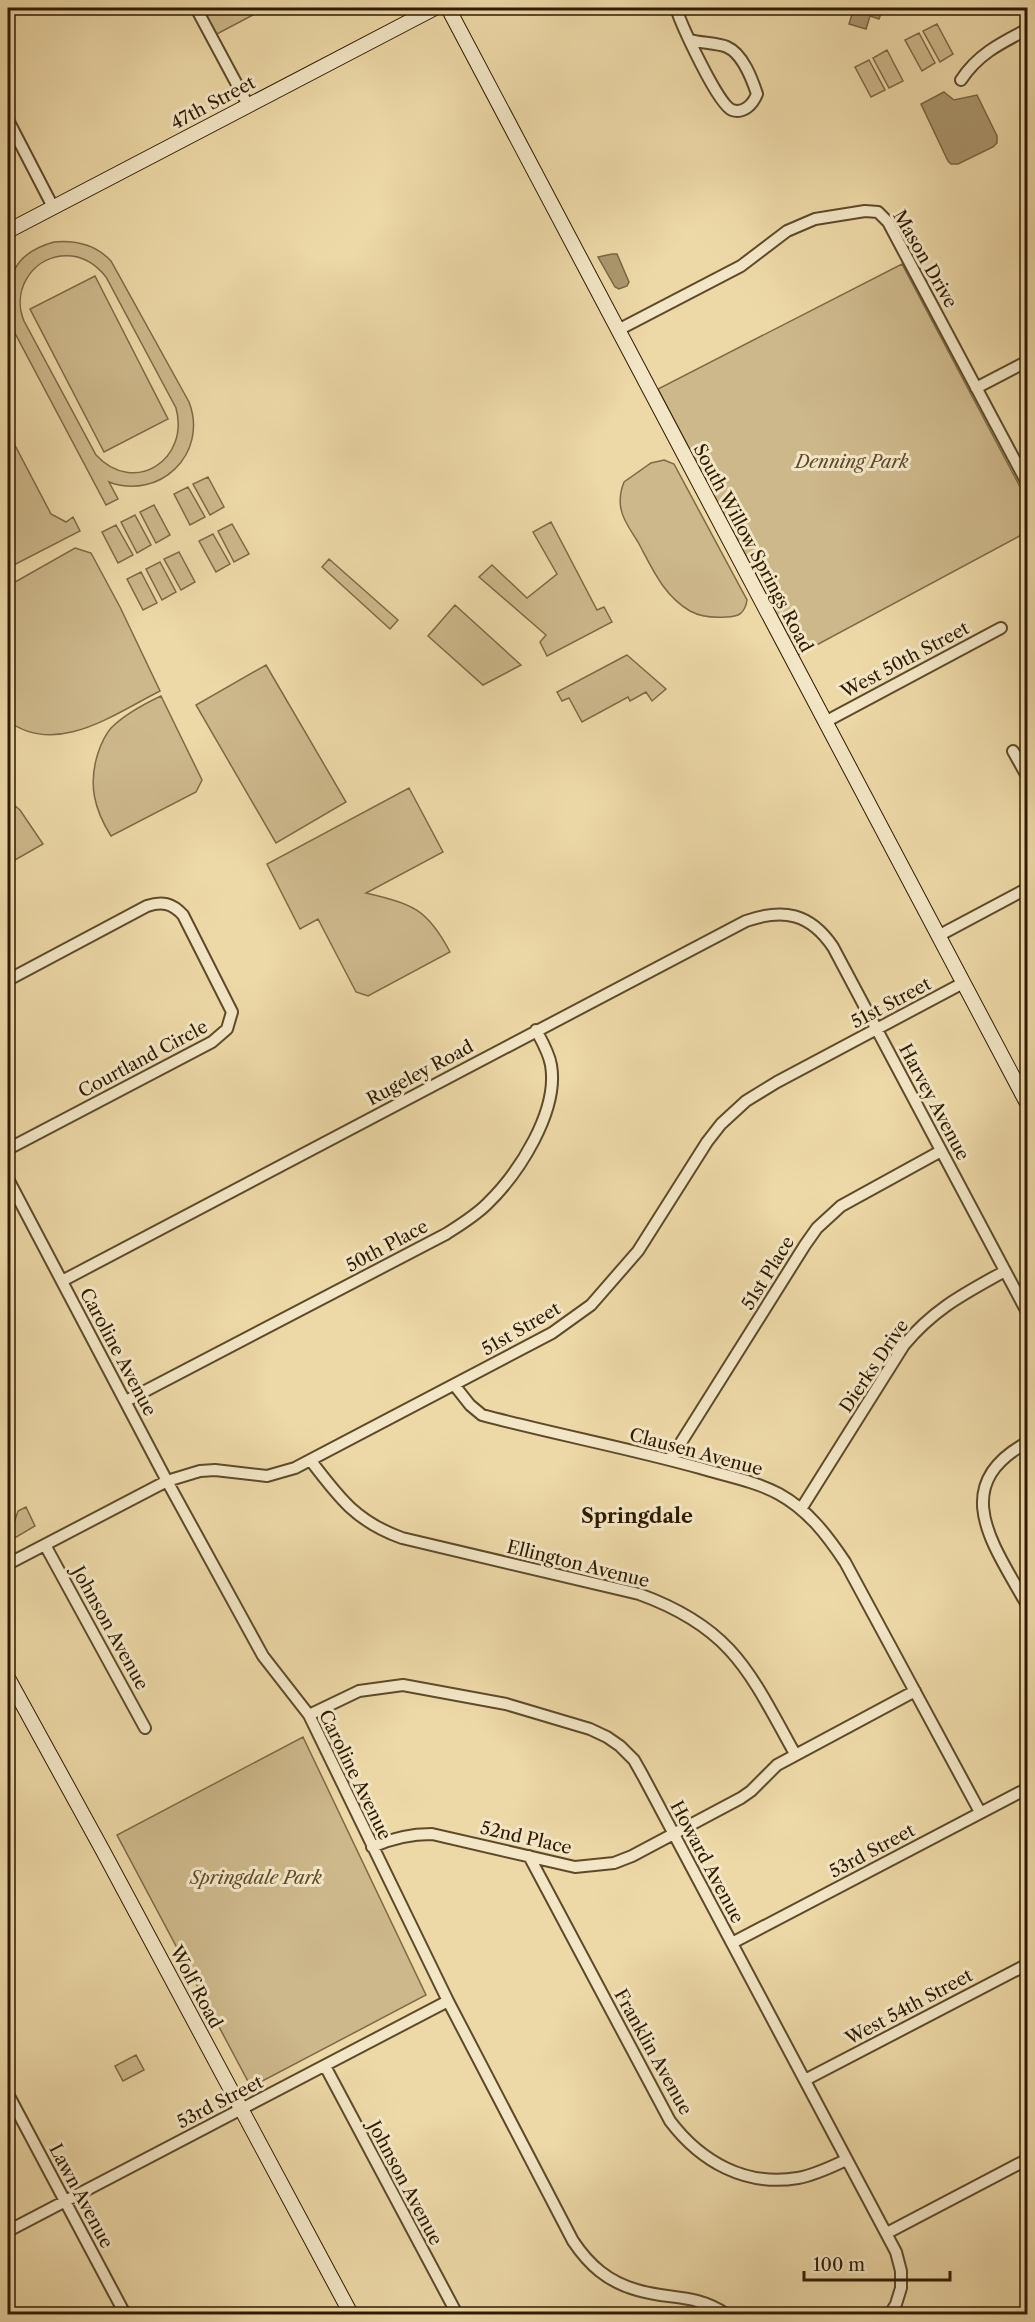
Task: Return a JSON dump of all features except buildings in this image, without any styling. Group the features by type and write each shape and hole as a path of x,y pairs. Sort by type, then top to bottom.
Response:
{"street":[{"path":"196,8 248,105"},
{"name":"47th Street","path":"8,231 435,8"},
{"name":"South Willow Springs Road","path":"448,8 1028,1105"},
{"path":"676,8 690,40 722,102 731,110 742,111 753,103 757,94 737,53 726,46 690,40"},
{"path":"961,80 977,59 991,48 1028,29"},
{"path":"8,120 53,207"},
{"name":"Mason Drive","path":"618,330 741,266 787,231 815,219 864,211 878,212 888,222 1028,485"},
{"path":"976,388 1028,361"},
{"name":"West 50th Street","path":"825,722 1001,628"},
{"path":"1013,751 1028,778"},
{"path":"938,936 1028,888"},
{"name":"Courtland Circle","path":"8,980 147,906 163,903 177,908 183,915 232,1012 227,1029 212,1042 8,1149"},
{"name":"Rugeley Road","path":"62,1281 746,921 774,914 798,917"},
{"name":"Harvey Avenue","path":"798,917 816,927 825,936 1028,1314"},
{"name":"51st Street","path":"8,1564 166,1481 200,1471 214,1470 267,1476 295,1468 455,1386 552,1333 591,1305 638,1251 707,1142 733,1112 758,1092 963,983"},
{"name":"50th Place","path":"126,1401 446,1233 487,1205 514,1173 531,1147 549,1097 551,1065 536,1030"},
{"name":"51st Place","path":"670,1460 817,1228 841,1206 941,1151"},
{"name":"Caroline Avenue","path":"8,1179 166,1481 263,1656 309,1715 448,2001 573,2241 586,2260 616,2283 639,2291 702,2301 726,2314"},
{"name":"Dierks Drive","path":"801,1509 904,1345 917,1329 945,1304 1005,1271"},
{"name":"Clausen Avenue","path":"455,1386 470,1405 482,1415 670,1460 748,1482 778,1494 801,1509 825,1532 845,1562 980,1812"},
{"path":"1028,1442 1008,1454 994,1469 985,1488 982,1507 984,1522 990,1536 1028,1607"},
{"name":"Ellington Avenue","path":"311,1461 339,1498 352,1511 385,1532 639,1594 671,1606 696,1620 730,1648 749,1673 795,1754"},
{"name":"Johnson Avenue","path":"45,1545 145,1728"},
{"name":"Wolf Road","path":"8,1678 351,2314"},
{"name":"Howard Avenue","path":"309,1715 359,1691 403,1685 506,1704 590,1729 608,1737 634,1760 887,2233 899,2262 901,2288 890,2314"},
{"name":"52nd Place","path":"372,1847 394,1837 432,1834 575,1867 614,1863 632,1856 741,1798 777,1765 915,1691"},
{"name":"53rd Street","path":"732,1943 1028,1788"},
{"name":"Franklin Avenue","path":"529,1856 670,2121 697,2151 737,2174 775,2180 799,2178 846,2160"},
{"name":"West 54th Street","path":"805,2080 1028,1964"},
{"name":"53rd Street","path":"8,2231 448,2001"},
{"name":"Johnson Avenue","path":"325,2066 456,2314"},
{"name":"Lawn Avenue","path":"8,2094 125,2314"},
{"path":"887,2233 1028,2159"}],"green space":[{"path":"201,8 266,8 215,35"},
{"path":"937,24 953,54 940,62 923,31"},
{"path":"919,33 935,63 922,71 905,40"},
{"path":"887,50 903,81 889,88 873,58"},
{"path":"869,60 885,90 871,97 855,67"},
{"path":"54,242 78,243 92,247 111,261 189,402 193,421 192,439 186,455 175,469 162,479 145,485 128,486 109,482 118,499 106,505 8,320 9,293 14,270 20,261 39,247","holes":["68,256 87,260 106,277 176,408 178,427 175,443 167,457 156,466 142,472 126,472 111,467 96,455 24,321 20,299 26,279 40,264 50,259"]},
{"name":"Denning Park","path":"902,264 1027,500 1027,532 798,655 658,389"},
{"path":"95,276 168,419 104,452 30,309"},
{"path":"8,432 51,514 66,522 73,517 80,531 8,568"},
{"path":"664,460 674,464 747,600 745,608 738,615 707,617 694,613 681,605 665,589 653,571 626,522 620,502 624,482 651,463"},
{"path":"208,477 224,507 210,515 193,484"},
{"path":"188,487 205,517 190,525 174,494"},
{"path":"154,505 170,535 156,543 140,512"},
{"path":"135,515 151,545 137,553 121,522"},
{"path":"551,522 597,610 604,607 612,622 547,656 540,642 546,635 479,577 492,565 527,598 557,574 533,532"},
{"path":"232,524 249,554 234,562 218,531"},
{"path":"116,525 133,555 118,563 102,532"},
{"path":"213,534 230,564 216,572 199,541"},
{"path":"75,548 91,553 160,691 85,728 46,735 27,731 8,721 8,586"},
{"path":"179,552 195,582 181,590 164,559"},
{"path":"329,559 398,620 390,629 322,567"},
{"path":"160,562 176,592 162,600 146,569"},
{"path":"141,572 157,603 143,610 127,579"},
{"path":"455,605 521,665 483,685 428,636"},
{"path":"627,655 666,689 652,701 646,692 630,701 628,697 582,722 569,698 562,701 557,692"},
{"path":"266,665 346,802 276,843 196,705"},
{"path":"161,696 202,780 196,792 111,836 100,816 94,796 93,775 99,750 103,740 116,723"},
{"path":"409,788 443,852 366,893 417,910 434,926 450,952 368,996 356,992 318,919 300,929 267,864"},
{"path":"8,800 20,810 43,844 8,864"},
{"path":"26,1507 35,1526 8,1542 8,1527 14,1523 18,1511"},
{"name":"Springdale Park","path":"303,1737 426,1995 251,2087 117,1835"},
{"path":"136,2055 144,2070 123,2081 115,2066"}],"shaded area":[{"path":"845,8 883,8 879,19 870,16 866,29 849,24 853,11"},
{"path":"944,92 954,100 977,95 997,136 997,143 993,147 958,164 951,164 948,161 921,104"},
{"path":"617,254 629,282 627,286 619,289 615,287 598,257"}],"district":[{"name":"Springdale","path":"637,1516"}]}
